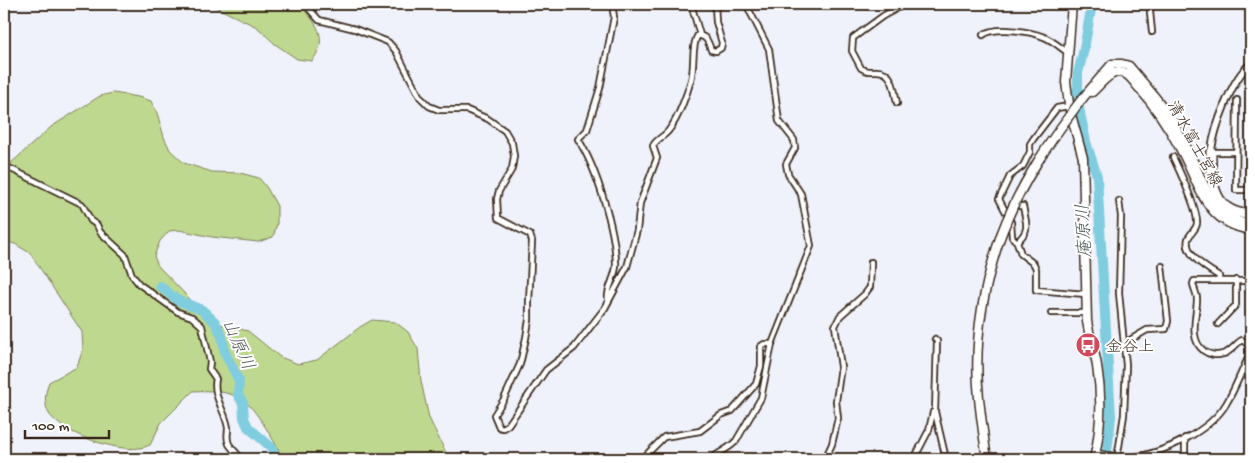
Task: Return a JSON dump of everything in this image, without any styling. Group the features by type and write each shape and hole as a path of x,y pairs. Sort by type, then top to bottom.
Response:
{"highway":[{"path":"1210,152 1214,172 1223,194 1236,206 1251,209"},
{"path":"1210,152 1212,180 1219,199 1229,208 1251,214"}],"main road":[{"path":"1072,4 1066,74 1069,106 1083,158 1087,313 1090,338 1097,365 1100,393 1095,456"},
{"name":"清水富士宮線","path":"987,459 979,397 978,343 986,284 1001,235 1014,203 1036,162 1082,99 1112,64 1129,66 1169,117 1205,190 1214,203 1234,223 1251,230"},
{"name":"清水富士宮線","path":"1234,223 1251,224"}],"street":[{"path":"304,4 319,20 355,29 388,42 396,51 420,97 429,106 439,110 468,110 488,119 505,132 512,143 514,156 512,169 499,190 497,199 498,218 530,235 532,241 529,320 520,364 504,399 494,415 499,427 503,428 508,426 546,370 574,348 608,302 627,267 640,203 656,158 653,146 655,141 670,130 691,81 695,63 694,41 700,35"},
{"path":"608,302 607,292 617,266 613,234 591,166 578,139 587,130 600,88 614,17 612,4"},
{"path":"690,4 700,35 708,40 711,50 716,51 721,48 722,43 716,22 715,4"},
{"path":"711,459 716,454 731,447 736,441 761,398 772,344 811,246 801,194 788,174 786,164 794,148 794,140 779,121 769,49 746,4"},
{"path":"896,103 890,76 884,71 868,71 861,68 852,47 853,38 883,16 905,4"},
{"path":"1151,4 1152,32"},
{"path":"983,35 988,31 1000,29 1023,31 1046,37 1067,52"},
{"path":"1236,152 1210,152 1217,125 1231,94 1239,77 1251,64"},
{"path":"1237,100 1236,190 1251,190"},
{"path":"1069,106 1057,108 1034,138 1030,144 1030,152 1023,166 1010,176 999,199 1012,222 1012,237 1017,242 1021,254 1034,264 1036,290 1086,294"},
{"path":"1173,157 1184,180 1197,220 1196,227 1189,238 1188,244 1197,262 1219,276 1219,280"},
{"path":"5,166 82,204 91,221 100,232 126,255 132,275 140,284 178,312 192,317 202,326 210,362 209,369 216,379 215,385 218,400 228,428 227,437 229,444 241,459"},
{"path":"1116,457 1124,415 1126,365 1119,293 1121,216 1119,201"},
{"path":"1017,242 1024,236 1026,228 1023,206 1019,206"},
{"path":"825,459 832,444 838,418 836,401 841,367 835,326 840,316 865,294 870,287 871,262"},
{"path":"1125,343 1147,330 1166,329 1168,316 1162,266"},
{"path":"1218,324 1236,305 1236,280"},
{"path":"1251,281 1194,281 1193,284 1197,297 1195,339 1199,347 1206,353 1214,355 1224,354 1242,340 1251,346"},
{"path":"1051,313 1087,313"},
{"path":"935,339 937,341 935,412 946,459"},
{"path":"642,459 664,437 700,431 721,415 732,411 756,384 761,366 761,346 772,344"},
{"path":"1095,456 1133,457 1148,454 1160,450 1205,427 1226,405 1251,352"},
{"path":"914,459 929,430 933,412 935,412"},
{"path":"1184,438 1186,448 1185,459"}],"green space":[{"path":"209,4 299,4 319,31 320,45 312,61 297,59 275,44 257,27"},
{"path":"113,93 151,101 170,150 184,163 212,172 240,173 259,178 277,206 277,224 273,237 258,242 212,237 179,230 169,231 160,241 154,256 158,266 199,312 212,322 248,331 280,357 298,364 317,360 372,320 395,322 408,332 418,349 421,381 429,418 449,459 283,459 265,427 247,403 231,394 218,392 193,391 161,423 150,445 142,448 117,447 103,444 76,434 54,420 48,412 46,404 49,382 77,367 83,349 82,332 30,253 15,244 4,241 4,172 9,165 51,127 100,96"}],"waterway":[{"name":"庵原川","path":"1092,4 1078,73 1078,103 1086,142 1097,176 1111,417 1106,459"},
{"name":"山原川","path":"160,286 177,300 202,310 215,322 222,336 225,353 239,381 238,395 243,403 244,418 248,427 271,447 276,459"}],"place":[{"name":"金谷上","path":"1088,345"}]}
